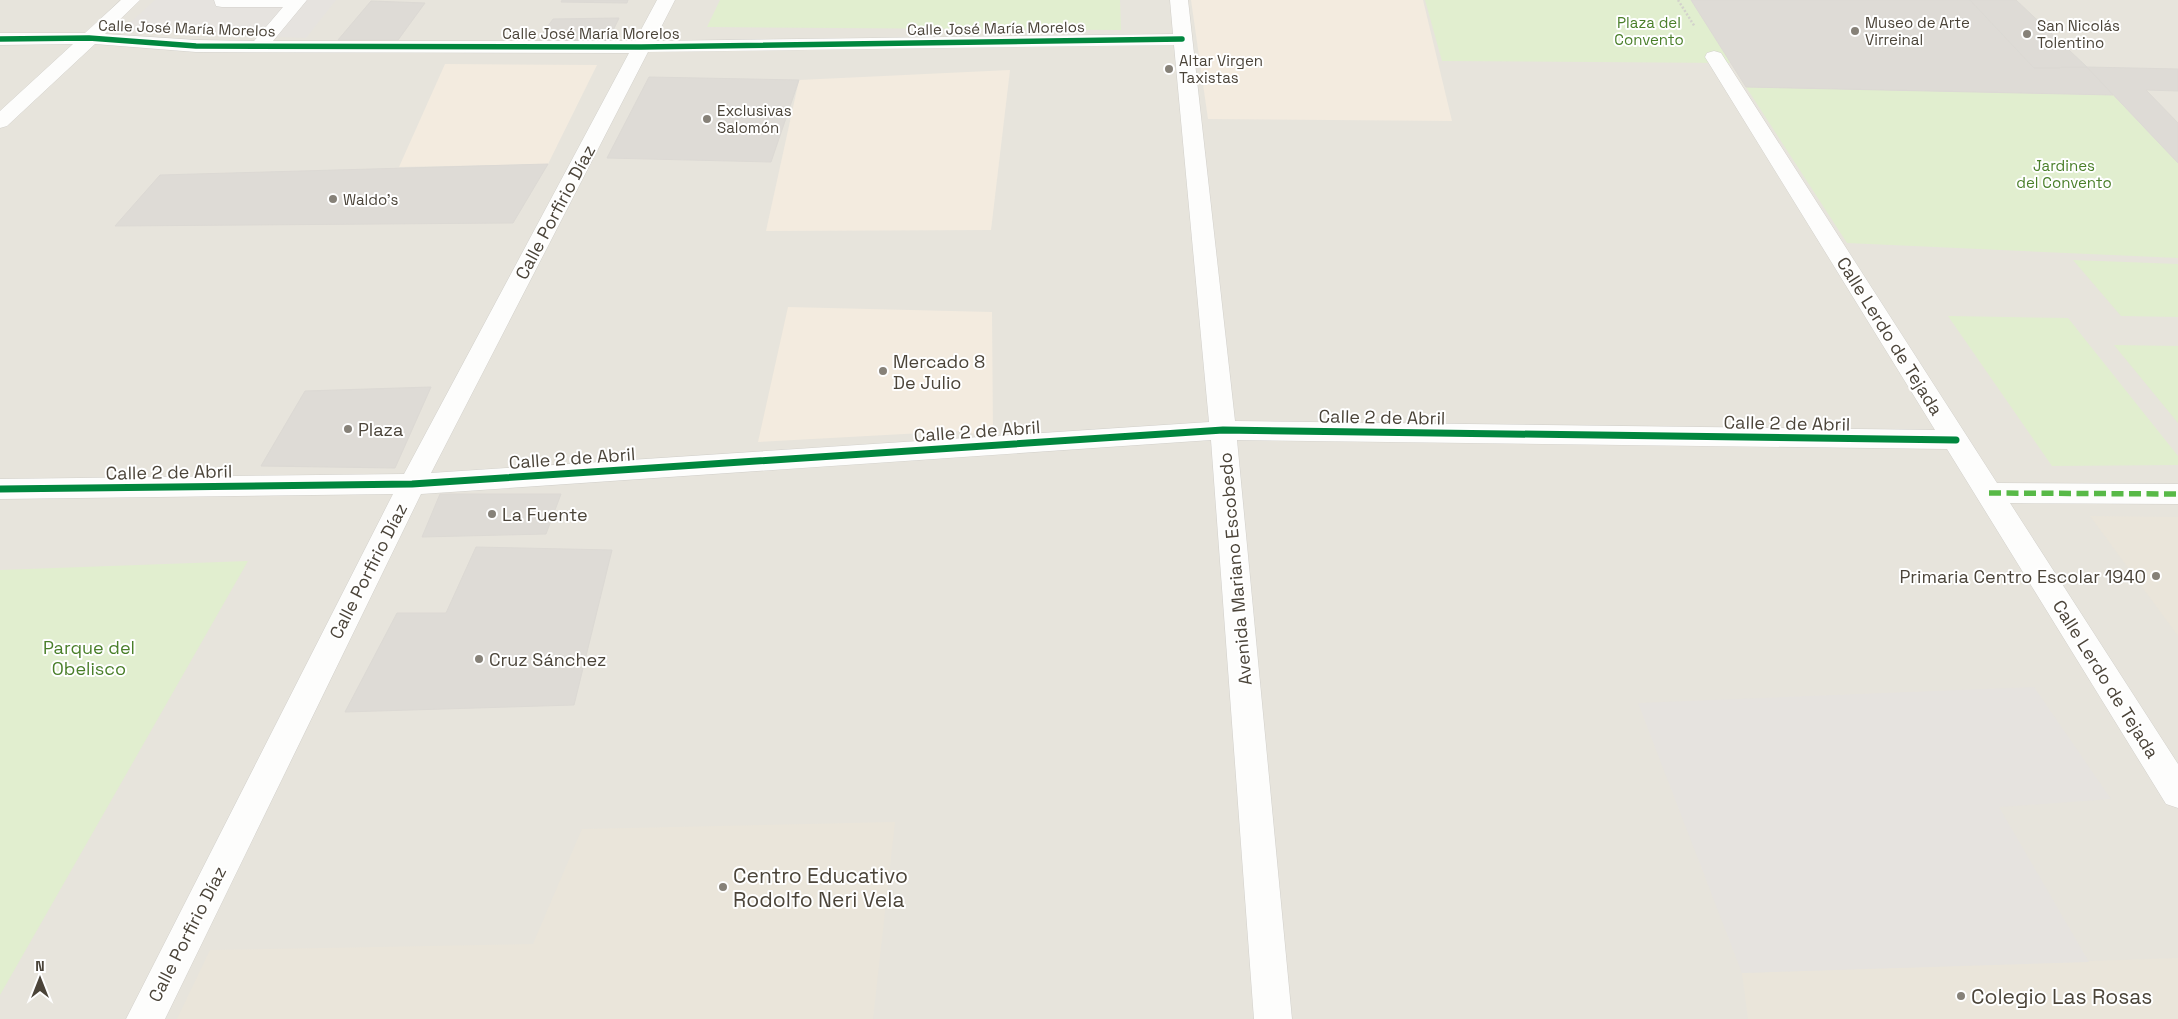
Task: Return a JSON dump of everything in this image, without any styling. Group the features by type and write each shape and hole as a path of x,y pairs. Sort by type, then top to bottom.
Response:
{"street":[{"path":"0,122 131,0"},
{"path":"223,0 222,2 297,1"},
{"name":"Calle Porfirio Díaz","path":"145,1019 412,484 666,0"},
{"name":"Avenida Mariano Escobedo","path":"1179,0 1223,430 1273,1019"},
{"path":"259,46 297,1"},
{"name":"Calle José María Morelos","path":"0,39 89,38 196,46 641,48 1182,39"},
{"name":"Calle Lerdo de Tejada","path":"1714,57 2178,793"},
{"name":"Calle 2 de Abril","path":"0,489 412,484 1223,430 1956,440"},
{"path":"1989,493 2178,494"}],"shaded area":[{"path":"0,0 2178,0 2178,1019 0,1019"},
{"path":"155,0 336,0 306,38 122,30"},
{"path":"1191,0 1423,0 1452,121 1208,119"},
{"path":"445,64 597,65 548,164 399,167"},
{"path":"1010,70 991,230 766,231 799,80"},
{"name":"Mercado 8 De Julio","path":"788,307 992,312 993,437 959,431 758,442"},
{"name":"Primaria Centro Escolar 1940","path":"2090,516 2178,517 2178,636"},
{"path":"2034,687 2111,799 1999,807 2089,962 1742,973 1638,703"},
{"name":"Centro Educativo Rodolfo Neri Vela","path":"895,822 873,1019 177,1019 210,950 533,944 582,829"},
{"name":"Colegio Las Rosas","path":"2178,958 2178,1019 1748,1019 1742,973"}],"green space":[{"path":"720,0 1120,0 1121,30 707,27"},
{"name":"Plaza del Convento","path":"1425,0 1692,0 1731,63 1442,61"},
{"name":"Jardines del Convento","path":"1746,87 2113,95 2178,163 2178,258 1847,243"},
{"path":"2073,260 2178,264 2178,317 2121,316"},
{"path":"1948,316 2068,318 2178,456 2178,465 2052,466"},
{"path":"2114,345 2178,346 2178,423"},
{"name":"Parque del Obelisco","path":"248,561 0,995 0,570"}],"building":[{"path":"562,0 628,0 627,3 561,2"},
{"name":"Museo de Arte Virreinal","path":"1691,0 1970,0 2034,68 2087,67 2113,95 1746,87"},
{"name":"San Nicolás Tolentino","path":"1970,0 2016,0 2087,67 2034,68"},
{"path":"371,1 425,3 398,40 338,40"},
{"path":"619,18 608,41 539,39 553,19"},
{"path":"2087,67 2178,69 2178,91 2146,90 2178,123 2178,163"},
{"name":"Exclusivas Salomón","path":"649,77 799,80 771,162 607,158"},
{"name":"Waldo's","path":"548,164 513,223 115,226 160,175"},
{"name":"Plaza","path":"431,387 395,468 261,466 305,391"},
{"name":"La Fuente","path":"440,494 561,494 546,534 422,537"},
{"name":"Cruz Sánchez","path":"476,547 612,550 574,705 345,712 397,613 446,613"}],"marked path":[{"path":"1989,493 2178,494"}],"cycle path":[{"path":"0,39 89,38 196,46 641,47 1182,39"},
{"path":"0,489 412,484 1223,430 1956,440"}],"place":[{"name":"Museo de Arte Virreinal","path":"1855,31"},
{"name":"San Nicolás Tolentino","path":"2027,34"},
{"name":"Altar Virgen Taxistas","path":"1169,69"},
{"name":"Exclusivas Salomón","path":"707,119"},
{"name":"Waldo's","path":"333,199"},
{"name":"Mercado 8 De Julio","path":"883,371"},
{"name":"Plaza","path":"348,429"},
{"name":"La Fuente","path":"492,514"},
{"name":"Primaria Centro Escolar 1940","path":"2156,576"},
{"name":"Cruz Sánchez","path":"479,659"},
{"name":"Centro Educativo Rodolfo Neri Vela","path":"723,887"},
{"name":"Colegio Las Rosas","path":"1961,996"}]}
